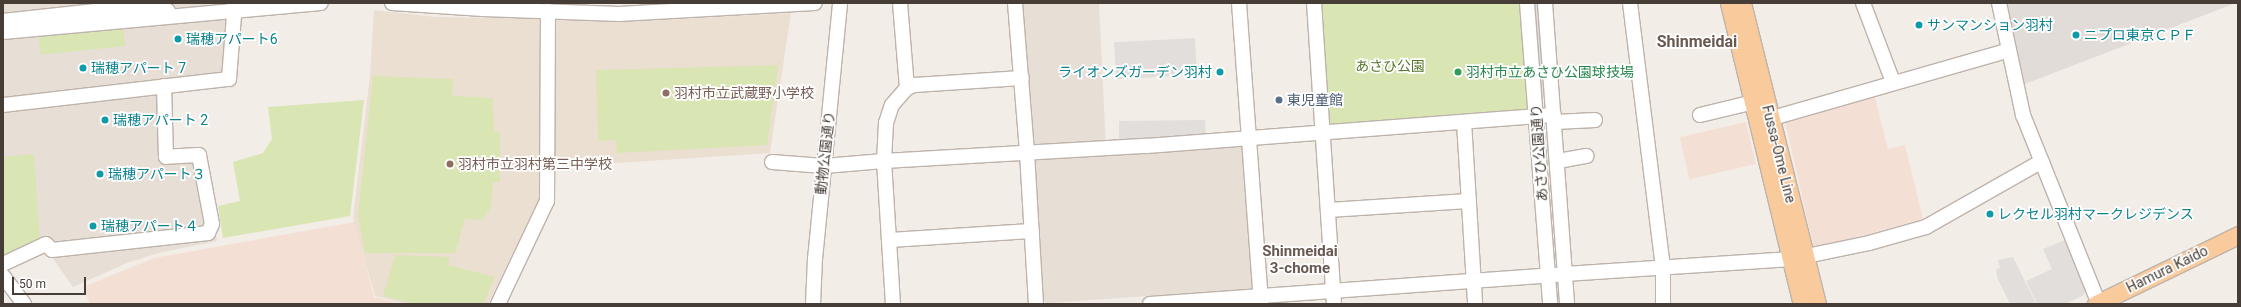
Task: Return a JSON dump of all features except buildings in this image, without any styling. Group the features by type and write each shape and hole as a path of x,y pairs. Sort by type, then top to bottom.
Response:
{"main road":[{"name":"Fussa-Ome Line","path":"1729,3 1754,102 1764,120"},
{"name":"Fussa-Ome Line","path":"1742,3 1764,120 1798,258 1817,304"},
{"name":"Hamura Kaido","path":"2098,304 2238,235"},
{"name":"Fussa-Ome Line","path":"1798,258 1802,304"}],"street":[{"path":"3,32 235,8 321,3"},
{"path":"392,3 482,6 548,12 569,8 619,14 639,8 815,3"},
{"name":"動物公園通り","path":"813,304 815,259 840,3"},
{"path":"900,3 907,88"},
{"path":"1015,3 1022,78 1036,304"},
{"path":"1239,3 1260,300"},
{"path":"1314,3 1333,297"},
{"name":"あさひ公園通り","path":"1527,3 1550,304"},
{"name":"あさひ公園通り","path":"1545,3 1568,304"},
{"path":"1630,3 1663,268 1663,304"},
{"path":"1863,3 1893,82"},
{"path":"1999,3 2023,115 2098,304"},
{"path":"3,21 132,7 166,11 235,8"},
{"path":"3,104 229,79 235,8"},
{"path":"498,304 547,201 548,12"},
{"path":"1764,120 2009,50"},
{"path":"893,304 884,161 886,123 892,105 907,88 914,85 1022,78"},
{"path":"3,264 46,244 52,250 208,234 212,224 199,155 166,157 164,86"},
{"path":"1700,115 1754,102"},
{"path":"772,162 824,166 1322,133 1536,116 1554,119 1595,120"},
{"path":"1464,122 1475,304"},
{"path":"1558,161 1587,156"},
{"path":"1150,304 1333,297 1473,281 1798,258 1870,243 1926,227 2042,161"},
{"path":"1328,210 1469,201"},
{"path":"889,240 1032,231"},
{"path":"3,276 24,304"}],"shaded area":[{"path":"3,3 230,3 226,76 169,83 171,152 202,150 217,241 158,253 127,263 73,287 49,253 44,242 3,260"},
{"path":"1021,3 1099,3 1106,148 1242,144 1254,285 1250,289 1047,303 1044,301"},
{"path":"1534,3 1543,3 1543,99 1534,99"},
{"path":"2004,3 2236,3 2022,85"},
{"name":"羽村市立羽村第三中学校","path":"374,10 436,17 544,19 541,195 488,304 406,304 375,296 353,218 370,75"},
{"name":"羽村市立武蔵野小学校","path":"791,13 770,153 554,167 551,20 642,21"},
{"path":"1195,38 1197,75 1116,79 1114,42"},
{"path":"1874,94 1888,149 1905,145 1923,219 1814,249 1785,121"},
{"path":"1205,120 1206,137 1119,143 1119,121"},
{"path":"1746,122 1756,164 1689,179 1680,137"},
{"path":"355,222 374,297 402,304 90,304 83,287 154,258"},
{"path":"2065,240 2085,290 2084,295 2065,304 2037,304 2026,281 2052,269 2043,249"},
{"path":"2013,257 2036,304 2010,304 1997,277 1996,269 2000,268 1998,260"}],"green space":[{"name":"あさひ公園","path":"1321,3 1526,3 1537,114 1329,132"},
{"path":"123,27 125,46 40,55 38,36"},
{"path":"778,65 767,145 617,153 616,140 598,141 596,70"},
{"path":"373,76 453,79 452,96 493,98 494,132 500,132 500,182 493,182 491,207 482,220 465,219 455,253 365,253 358,215"},
{"path":"364,100 350,216 223,238 218,206 240,201 233,162 263,153 272,139 268,107"},
{"path":"34,154 40,243 3,260 3,157"},
{"path":"395,255 450,257 448,265 495,277 483,304 416,304 383,296"}],"place":[{"name":"サンマンション羽村","path":"1919,25"},
{"name":"ニプロ東京ＣＰＦ","path":"2076,35"},
{"name":"瑞穂アパート6","path":"178,39"},
{"name":"瑞穂アパート 7","path":"83,68"},
{"name":"ライオンズガーデン羽村","path":"1220,72"},
{"name":"羽村市立あさひ公園球技場","path":"1458,72"},
{"name":"羽村市立武蔵野小学校","path":"666,93"},
{"name":"東児童館","path":"1279,100"},
{"name":"瑞穂アパート 2","path":"105,120"},
{"name":"羽村市立羽村第三中学校","path":"450,164"},
{"name":"瑞穂アパート３","path":"100,174"},
{"name":"レクセル羽村マークレジデンス","path":"1990,214"},
{"name":"瑞穂アパート４","path":"93,226"}],"district":[{"name":"Shinmeidai","path":"1697,42"},
{"name":"Shinmeidai 3-chome","path":"1300,260"}]}
